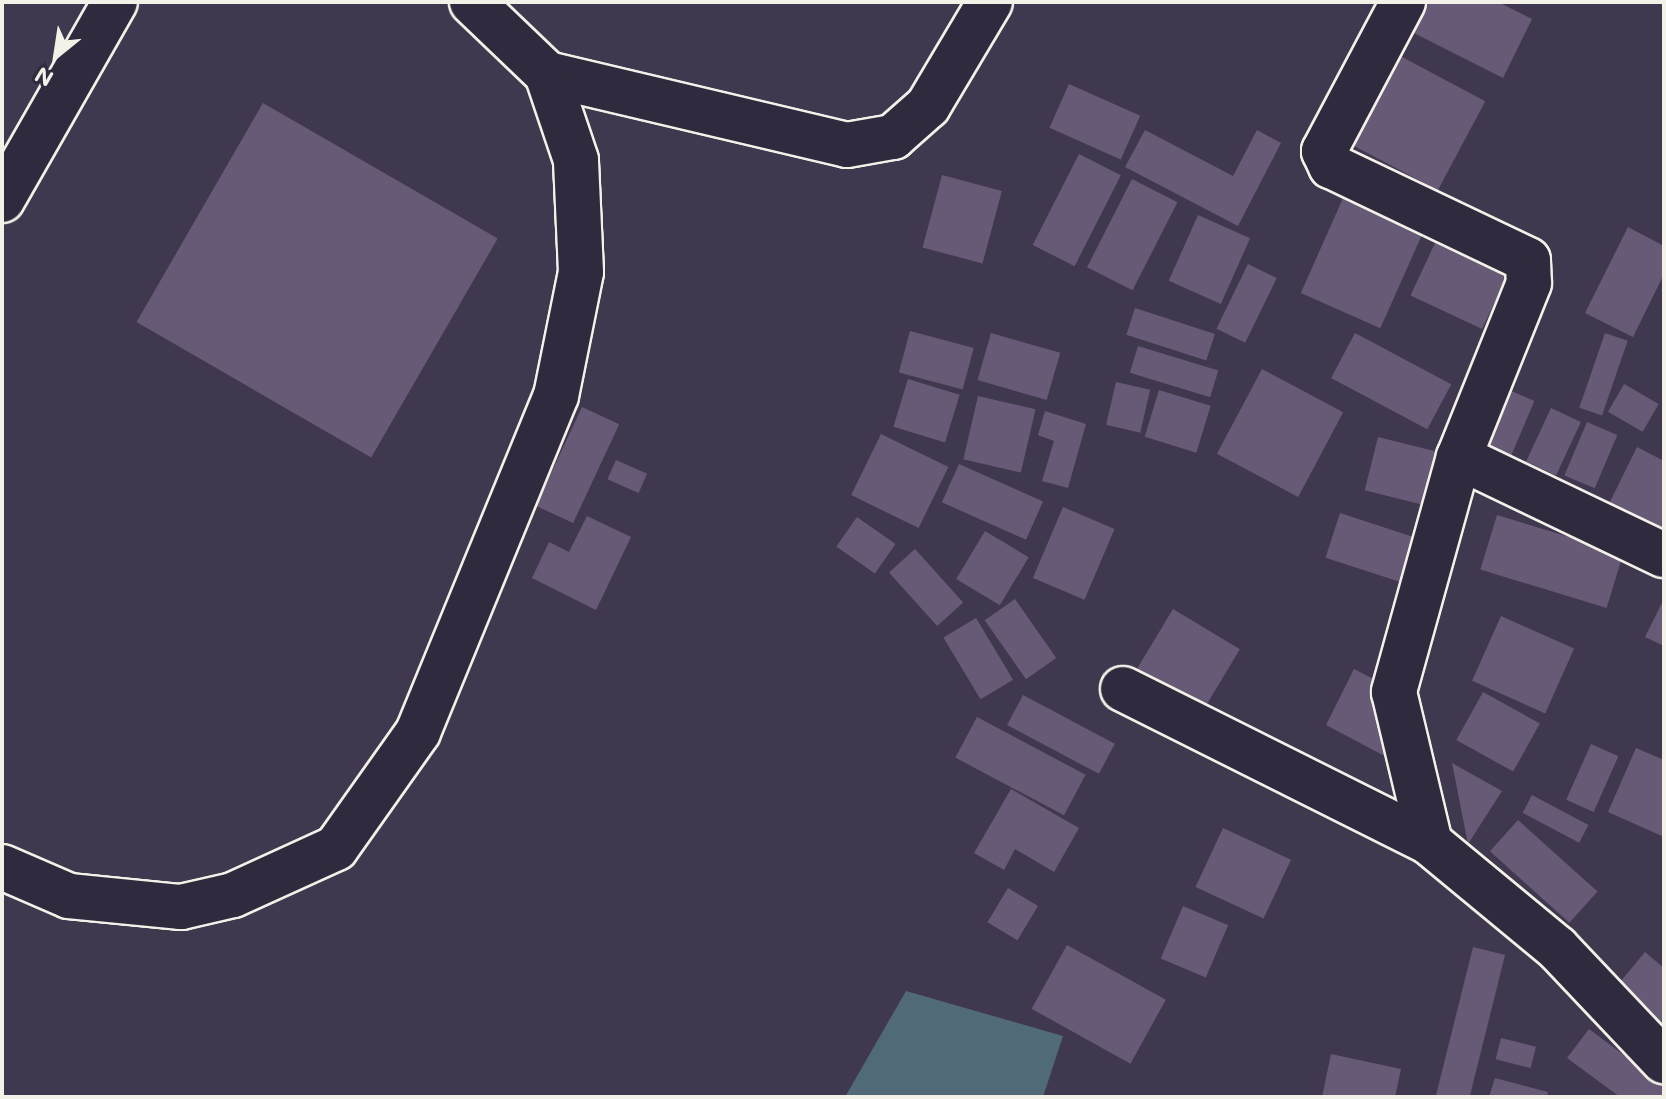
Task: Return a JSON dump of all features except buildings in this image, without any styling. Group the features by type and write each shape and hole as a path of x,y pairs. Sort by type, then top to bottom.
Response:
{"street":[{"path":"2,200 115,2"},
{"path":"2,867 69,896 181,907 233,895 336,848 380,793 418,732 571,347 581,207 576,160 547,74 472,2"},
{"path":"547,74 847,145 893,137 928,106 990,2"},
{"path":"1403,2 1324,151 1331,166 1528,260 1529,283 1459,457 1394,692 1430,843"},
{"path":"1459,457 1664,555"},
{"path":"1123,689 1430,843 1557,948 1664,1061"}],"water":[{"path":"906,991 1063,1036 1043,1097 845,1097"}]}
